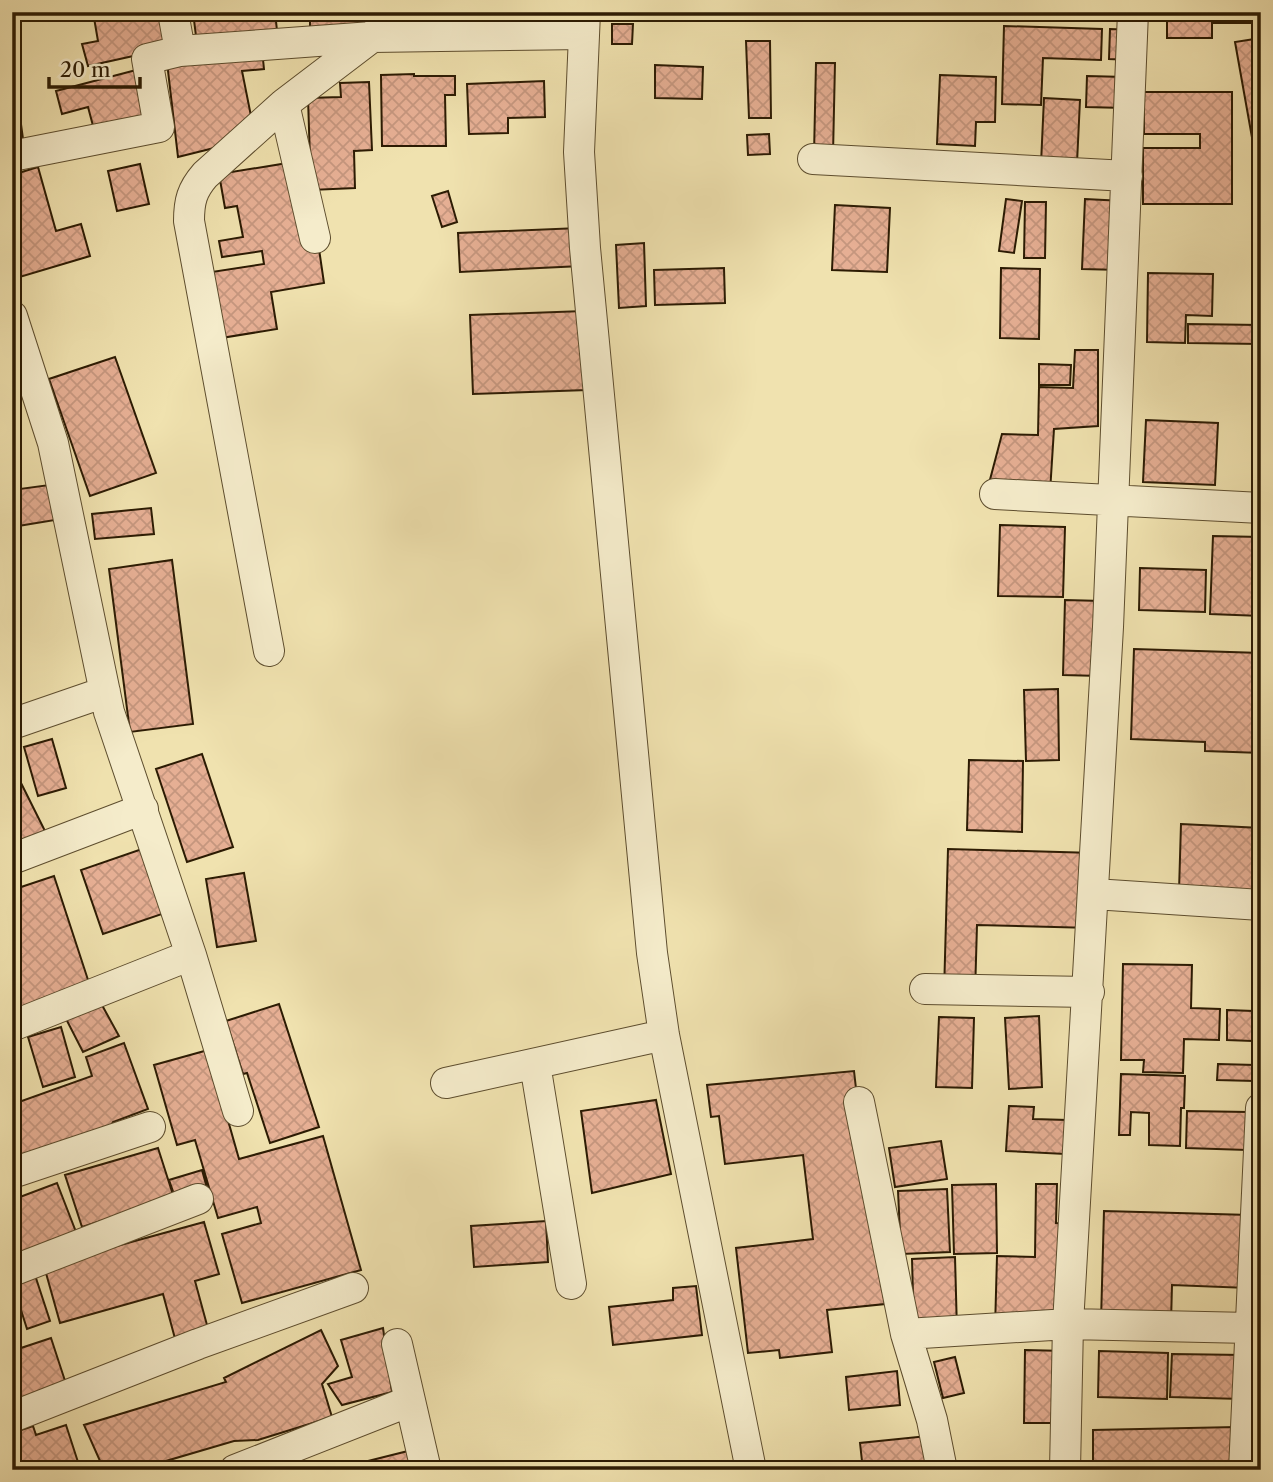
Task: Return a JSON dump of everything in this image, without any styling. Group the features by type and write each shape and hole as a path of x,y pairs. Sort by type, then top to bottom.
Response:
{"street":[{"path":"173,12 180,51"},
{"path":"269,650 189,221 193,188 284,104 372,37 396,12"},
{"path":"1065,1470 1068,1324 1089,992 1114,500 1133,12"},
{"path":"12,156 159,127 147,59 180,51 584,23 579,152 585,248 652,953 664,1035 751,1470"},
{"path":"284,104 315,238"},
{"path":"813,159 1126,176"},
{"path":"12,316 53,443 109,712 191,955 238,1111"},
{"path":"995,494 1261,508"},
{"path":"12,724 105,692"},
{"path":"12,859 143,809"},
{"path":"1094,894 1261,905"},
{"path":"12,1026 191,955"},
{"path":"925,989 1089,992"},
{"path":"446,1083 664,1035"},
{"path":"535,1064 571,1284"},
{"path":"859,1102 906,1334 932,1420 942,1470"},
{"path":"1250,1469 1261,1108"},
{"path":"12,1173 150,1127"},
{"path":"12,1271 198,1199"},
{"path":"12,1418 198,1344 353,1288"},
{"path":"906,1334 1254,1314"},
{"path":"397,1344 426,1470"},
{"path":"235,1470 410,1401"}],"building":[{"path":"93,12 168,12 174,47 88,66 82,44 98,41"},
{"path":"193,12 275,12 278,40 197,44"},
{"path":"310,12 358,12 358,35 310,35"},
{"path":"436,12 482,12 482,21 436,21"},
{"path":"1167,12 1261,12 1261,23 1212,23 1212,38 1167,38"},
{"path":"612,24 633,24 632,44 612,44"},
{"path":"1004,26 1102,29 1101,60 1043,58 1041,105 1002,104"},
{"path":"1110,29 1132,30 1131,60 1109,59"},
{"path":"1261,38 1261,188 1235,42"},
{"path":"746,41 770,41 771,118 749,118"},
{"path":"262,50 264,69 242,71 253,126 222,146 178,157 167,62"},
{"path":"816,63 835,63 833,154 814,154"},
{"path":"655,65 703,67 702,99 655,98"},
{"path":"140,69 154,122 96,137 88,107 62,114 56,91"},
{"path":"381,75 455,76 455,95 445,95 446,146 382,146"},
{"path":"940,75 996,77 995,122 976,122 975,146 937,144"},
{"path":"1087,76 1125,77 1124,108 1086,107"},
{"path":"544,81 545,117 508,118 508,133 469,134 467,84"},
{"path":"369,82 372,150 354,151 355,188 311,190 308,98 341,97 340,83"},
{"path":"12,88 16,88 24,146 12,147"},
{"path":"1144,92 1232,92 1232,204 1143,204 1143,148 1200,148 1200,134 1144,134"},
{"path":"1044,98 1080,100 1077,163 1041,164"},
{"path":"769,134 770,154 748,155 747,135"},
{"path":"294,162 319,249 324,283 271,292 277,329 215,339 205,273 264,264 262,251 222,257 219,241 243,237 237,206 225,208 219,174"},
{"path":"140,164 149,204 117,211 108,171"},
{"path":"38,167 56,231 81,224 90,256 13,279 12,175"},
{"path":"448,191 457,222 442,227 432,196"},
{"path":"1006,199 1022,201 1014,253 999,251"},
{"path":"1085,199 1123,201 1121,270 1082,269"},
{"path":"1025,202 1046,202 1045,258 1024,258"},
{"path":"835,205 890,208 887,272 832,270"},
{"path":"579,228 581,266 460,272 458,233"},
{"path":"644,243 646,306 619,308 616,245"},
{"path":"724,268 725,303 655,305 654,270"},
{"path":"1001,268 1040,269 1039,339 1000,338"},
{"path":"1148,273 1213,274 1212,316 1186,315 1185,343 1147,342"},
{"path":"584,311 587,390 473,394 470,315"},
{"path":"1188,324 1261,325 1261,344 1188,343"},
{"path":"1075,350 1098,350 1098,426 1054,429 1050,492 987,491 1002,434 1038,435 1039,387 1073,388"},
{"path":"115,357 156,473 90,496 49,379"},
{"path":"1039,364 1071,365 1070,385 1039,385"},
{"path":"1146,420 1218,423 1215,485 1143,482"},
{"path":"49,485 55,520 12,527 12,490"},
{"path":"151,508 154,534 95,539 92,514"},
{"path":"1000,525 1065,527 1063,597 998,596"},
{"path":"1213,536 1261,537 1261,616 1210,614"},
{"path":"172,560 193,724 130,732 109,569"},
{"path":"1140,568 1206,570 1205,612 1139,610"},
{"path":"1065,600 1102,601 1100,676 1063,675"},
{"path":"1134,649 1261,653 1261,753 1205,751 1205,742 1131,739"},
{"path":"1058,689 1059,760 1026,761 1024,690"},
{"path":"52,739 66,788 38,796 24,747"},
{"path":"202,754 233,847 187,862 156,769"},
{"path":"969,760 1023,761 1022,832 967,830"},
{"path":"21,783 47,835 22,847 12,828 12,788"},
{"path":"1181,824 1261,828 1261,893 1179,891"},
{"path":"142,849 165,913 103,934 81,870"},
{"path":"948,849 1094,853 1092,928 977,925 975,994 944,993"},
{"path":"244,873 256,941 217,947 206,879"},
{"path":"54,876 91,989 12,1015 12,956 21,953 12,926 12,890"},
{"path":"1123,964 1192,965 1191,1008 1220,1009 1219,1040 1184,1039 1183,1073 1143,1072 1144,1060 1121,1060"},
{"path":"97,996 119,1036 83,1052 62,1011"},
{"path":"279,1004 319,1127 270,1143 247,1073 243,1074 226,1021"},
{"path":"1227,1010 1253,1011 1252,1041 1227,1040"},
{"path":"1039,1016 1042,1087 1009,1089 1005,1018"},
{"path":"939,1017 974,1018 972,1088 936,1087"},
{"path":"61,1027 75,1077 43,1087 28,1037"},
{"path":"124,1043 148,1109 113,1122 110,1127 12,1160 12,1084 19,1102 92,1076 86,1057"},
{"path":"208,1050 239,1159 323,1136 361,1270 242,1303 222,1234 261,1223 257,1207 218,1218 195,1140 177,1145 154,1065"},
{"path":"1218,1064 1255,1065 1254,1081 1217,1080"},
{"path":"854,1071 874,1246 885,1304 827,1310 832,1352 780,1358 779,1350 748,1353 736,1248 813,1239 803,1155 725,1164 719,1116 711,1117 707,1085"},
{"path":"1121,1074 1185,1076 1180,1146 1149,1145 1149,1113 1131,1112 1130,1135 1119,1135"},
{"path":"656,1100 671,1174 592,1193 581,1111"},
{"path":"1009,1106 1034,1107 1033,1119 1067,1120 1065,1154 1006,1151"},
{"path":"1187,1111 1248,1112 1247,1150 1186,1148"},
{"path":"941,1141 947,1179 895,1187 889,1148"},
{"path":"158,1148 174,1198 82,1227 65,1175"},
{"path":"202,1170 207,1188 175,1197 169,1180"},
{"path":"57,1183 76,1232 15,1255 12,1248 12,1200"},
{"path":"996,1184 997,1253 954,1254 952,1185"},
{"path":"1036,1184 1057,1184 1056,1223 1071,1224 1068,1331 995,1329 997,1256 1035,1257"},
{"path":"947,1189 950,1252 901,1254 898,1191"},
{"path":"1104,1211 1250,1215 1248,1288 1172,1285 1171,1323 1101,1321"},
{"path":"546,1221 548,1262 474,1267 471,1226"},
{"path":"204,1222 219,1274 195,1281 210,1336 177,1346 163,1294 60,1323 44,1266"},
{"path":"955,1257 957,1331 914,1332 912,1259"},
{"path":"34,1272 50,1321 27,1329 21,1310 12,1313 12,1279"},
{"path":"696,1286 702,1335 613,1345 609,1307 673,1300 673,1288"},
{"path":"383,1328 392,1392 342,1405 328,1384 352,1377 341,1340"},
{"path":"321,1330 338,1366 322,1384 332,1417 258,1440 234,1441 166,1461 170,1470 104,1470 84,1425 226,1382 224,1378"},
{"path":"51,1338 69,1393 12,1412 12,1361 21,1358 18,1349"},
{"path":"1025,1350 1065,1351 1063,1423 1024,1423"},
{"path":"1099,1351 1168,1353 1167,1399 1098,1397"},
{"path":"1172,1354 1243,1355 1241,1399 1170,1397"},
{"path":"955,1357 964,1393 943,1398 934,1362"},
{"path":"897,1371 900,1405 849,1410 846,1377"},
{"path":"66,1425 78,1462 54,1470 12,1470 12,1433 33,1426 36,1435"},
{"path":"1236,1427 1237,1465 1093,1467 1093,1430"},
{"path":"937,1435 941,1470 863,1470 860,1443"},
{"path":"420,1448 426,1470 336,1469"}]}
